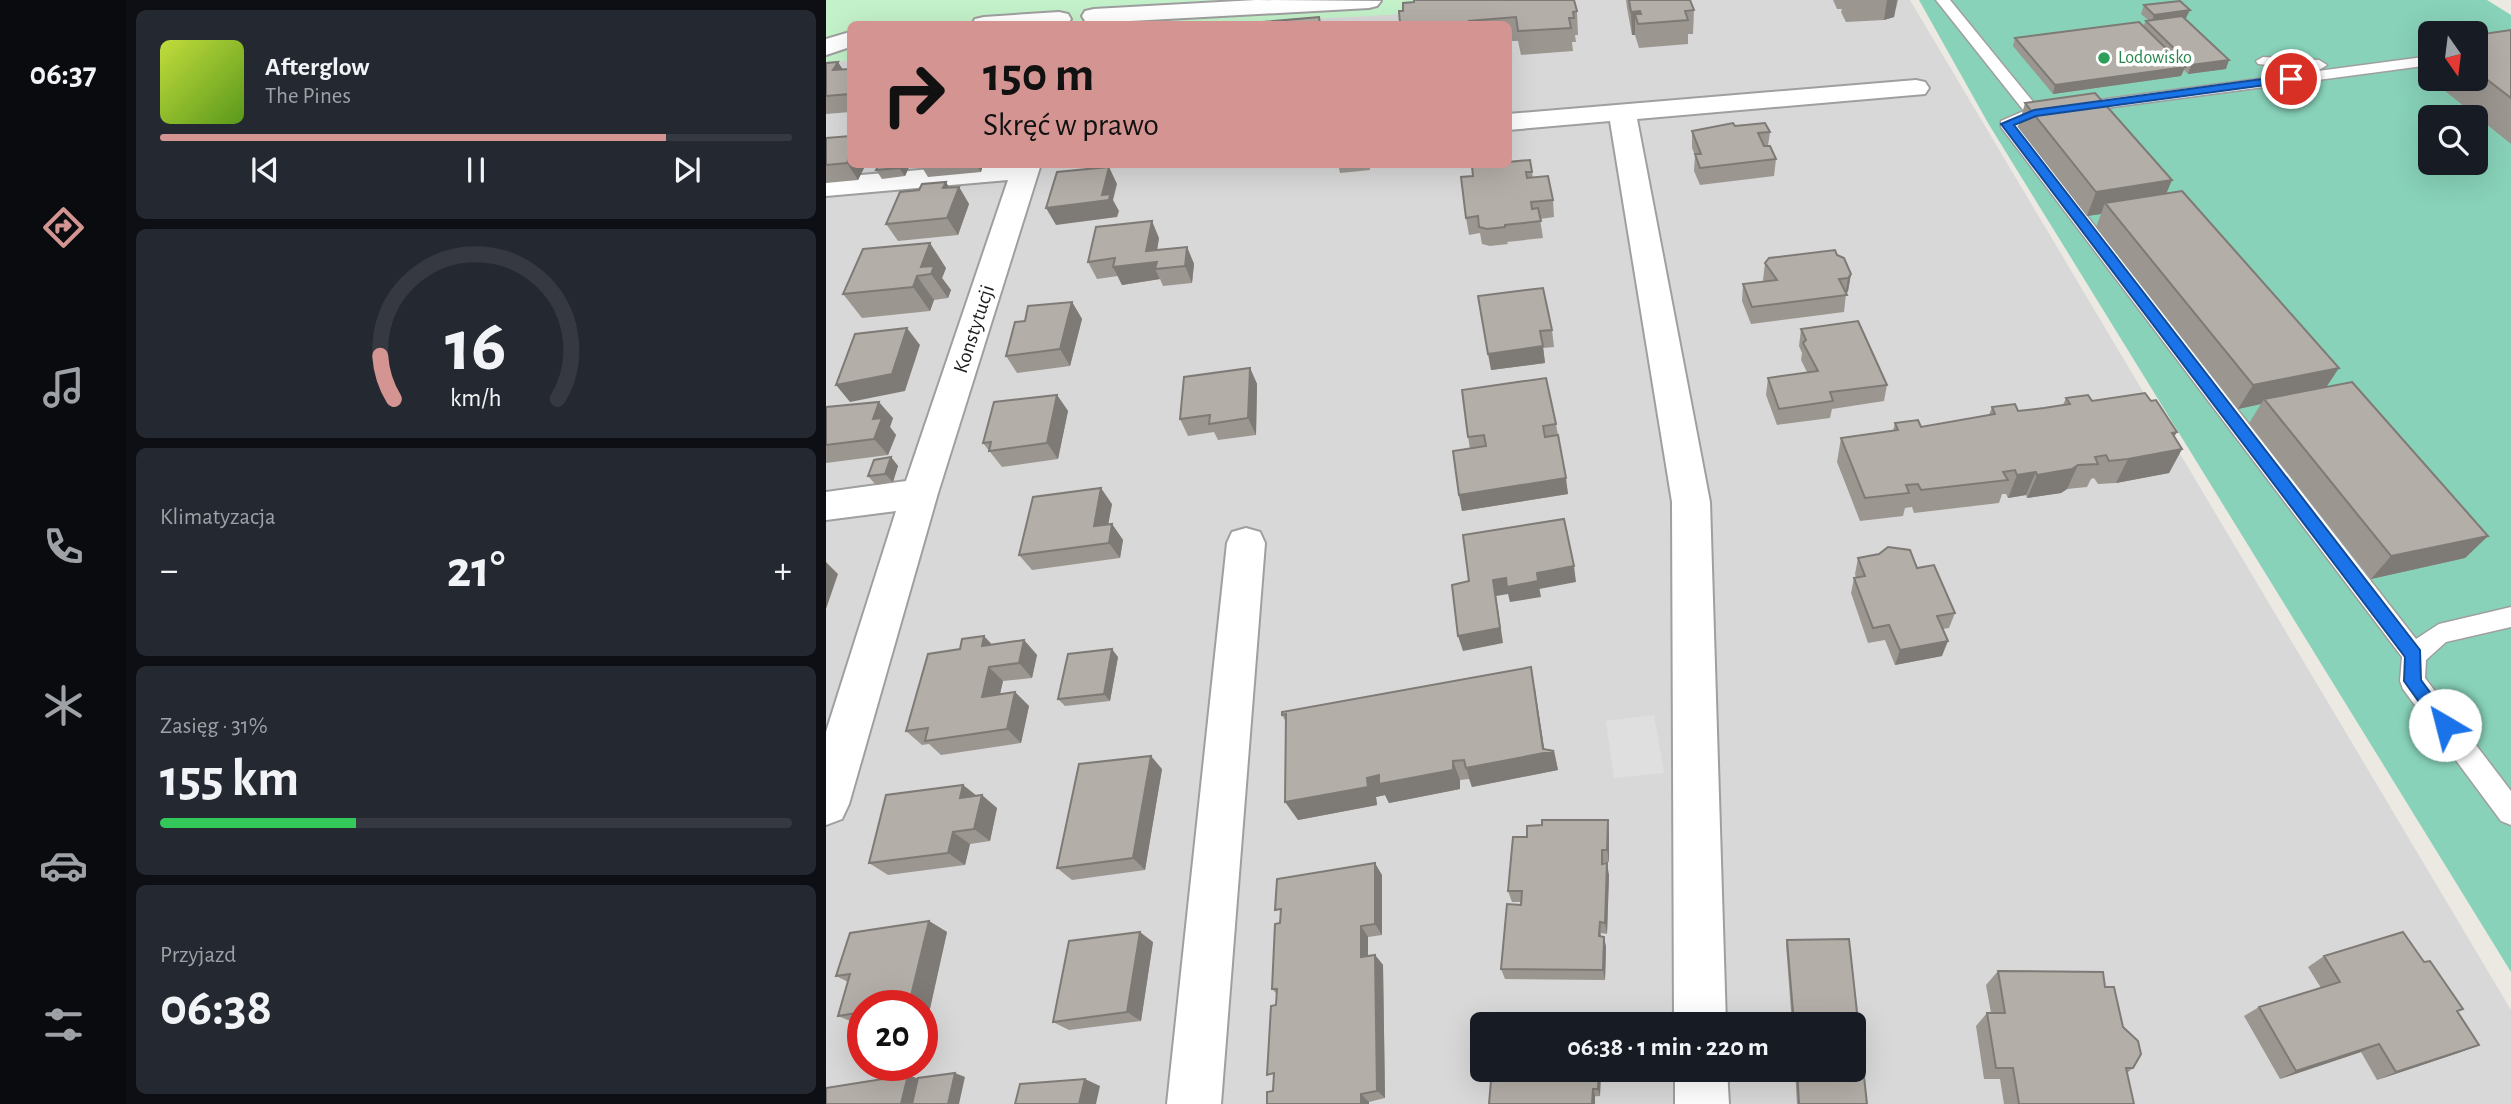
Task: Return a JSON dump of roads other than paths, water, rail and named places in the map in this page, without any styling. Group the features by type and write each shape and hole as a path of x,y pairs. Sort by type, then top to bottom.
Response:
{"street":[{"path":"1074,21 1368,1"},
{"path":"826,48 847,40"},
{"path":"1512,122 1916,88"},
{"path":"1622,112 1691,502 1700,1012"},
{"path":"826,187 1016,168"},
{"name":"Konstytucji","path":"826,804 920,494 1026,168"},
{"path":"826,506 920,494"},
{"path":"1194,1104 1246,543"},
{"path":"1701,1082 1702,1104"}],"lane":[{"path":"1943,0 2034,113"},
{"path":"2263,61 2368,68"},
{"path":"2418,62 2034,113 2007,124 2414,655 2412,681 2511,812"},
{"path":"2414,655 2439,634 2511,617"}],"place":[{"name":"Lodowisko","path":"2104,58"}]}
